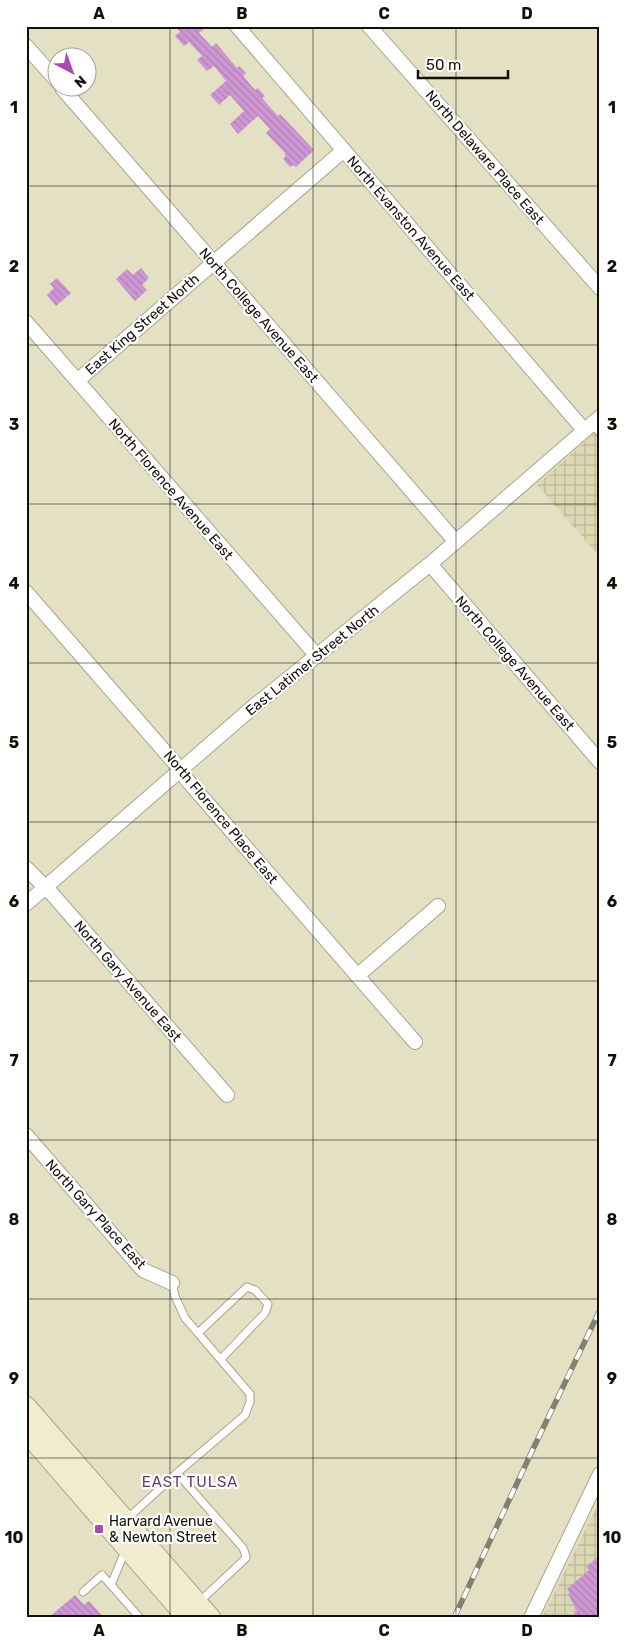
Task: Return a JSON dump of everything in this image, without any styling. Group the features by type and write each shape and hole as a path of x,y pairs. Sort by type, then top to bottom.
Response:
{"main road":[{"path":"26,1406 119,1526 126,1548 193,1610 211,1618"},
{"path":"26,1432 119,1526 193,1610"}],"street":[{"name":"North Evanston Avenue East","path":"236,26 344,150 594,426"},
{"name":"North Delaware Place East","path":"369,26 600,288"},
{"path":"26,46 48,71"},
{"name":"North College Avenue East","path":"71,98 456,542"},
{"name":"East King Street North","path":"77,381 344,150"},
{"name":"North Florence Avenue East","path":"26,322 317,656"},
{"name":"East Latimer Street North","path":"26,904 253,707 430,564 594,426"},
{"name":"North College Avenue East","path":"430,564 600,762"},
{"name":"North Florence Place East","path":"26,592 415,1042"},
{"name":"North Gary Avenue East","path":"26,868 53,895 227,1095"},
{"path":"357,976 438,906"},
{"name":"North Gary Place East","path":"26,1135 143,1270 172,1283"},
{"path":"531,1618 600,1474"}],"lane":[{"path":"119,1526 177,1473 246,1415 250,1402 250,1394 199,1332 185,1318 175,1296 172,1283"},
{"path":"199,1332 247,1287 255,1290 268,1304 265,1313 221,1360"},
{"path":"177,1473 245,1553 246,1558 193,1610"},
{"path":"111,1585 126,1548"},
{"path":"83,1592 102,1576 140,1618"}],"shaded area":[{"path":"600,428 600,557 537,485"},
{"path":"600,1500 600,1618 542,1618"}],"building":[{"path":"175,26 207,26 199,33 212,47 216,43 237,68 239,66 246,73 243,76 255,90 258,88 265,96 262,98 314,150 296,167 293,165 290,167 283,159 286,156 285,153 266,133 270,129 258,116 238,134 230,124 244,111 230,95 219,105 210,95 226,81 214,66 207,71 197,60 202,56 189,42 184,46 175,36 180,32"},
{"path":"141,268 149,278 142,285 147,290 135,301 116,279 127,269 133,275"},
{"path":"57,278 71,293 56,306 47,295 54,288 50,284"},
{"path":"600,1555 600,1618 570,1618 577,1611 567,1589 589,1570 586,1567"},
{"path":"75,1595 84,1605 89,1601 104,1618 48,1618"}],"railway":[{"path":"454,1618 600,1310"}],"place":[{"name":"Harvard Avenue & Newton Street","path":"99,1529"}],"district":[{"name":"EAST TULSA","path":"190,1482"}]}
